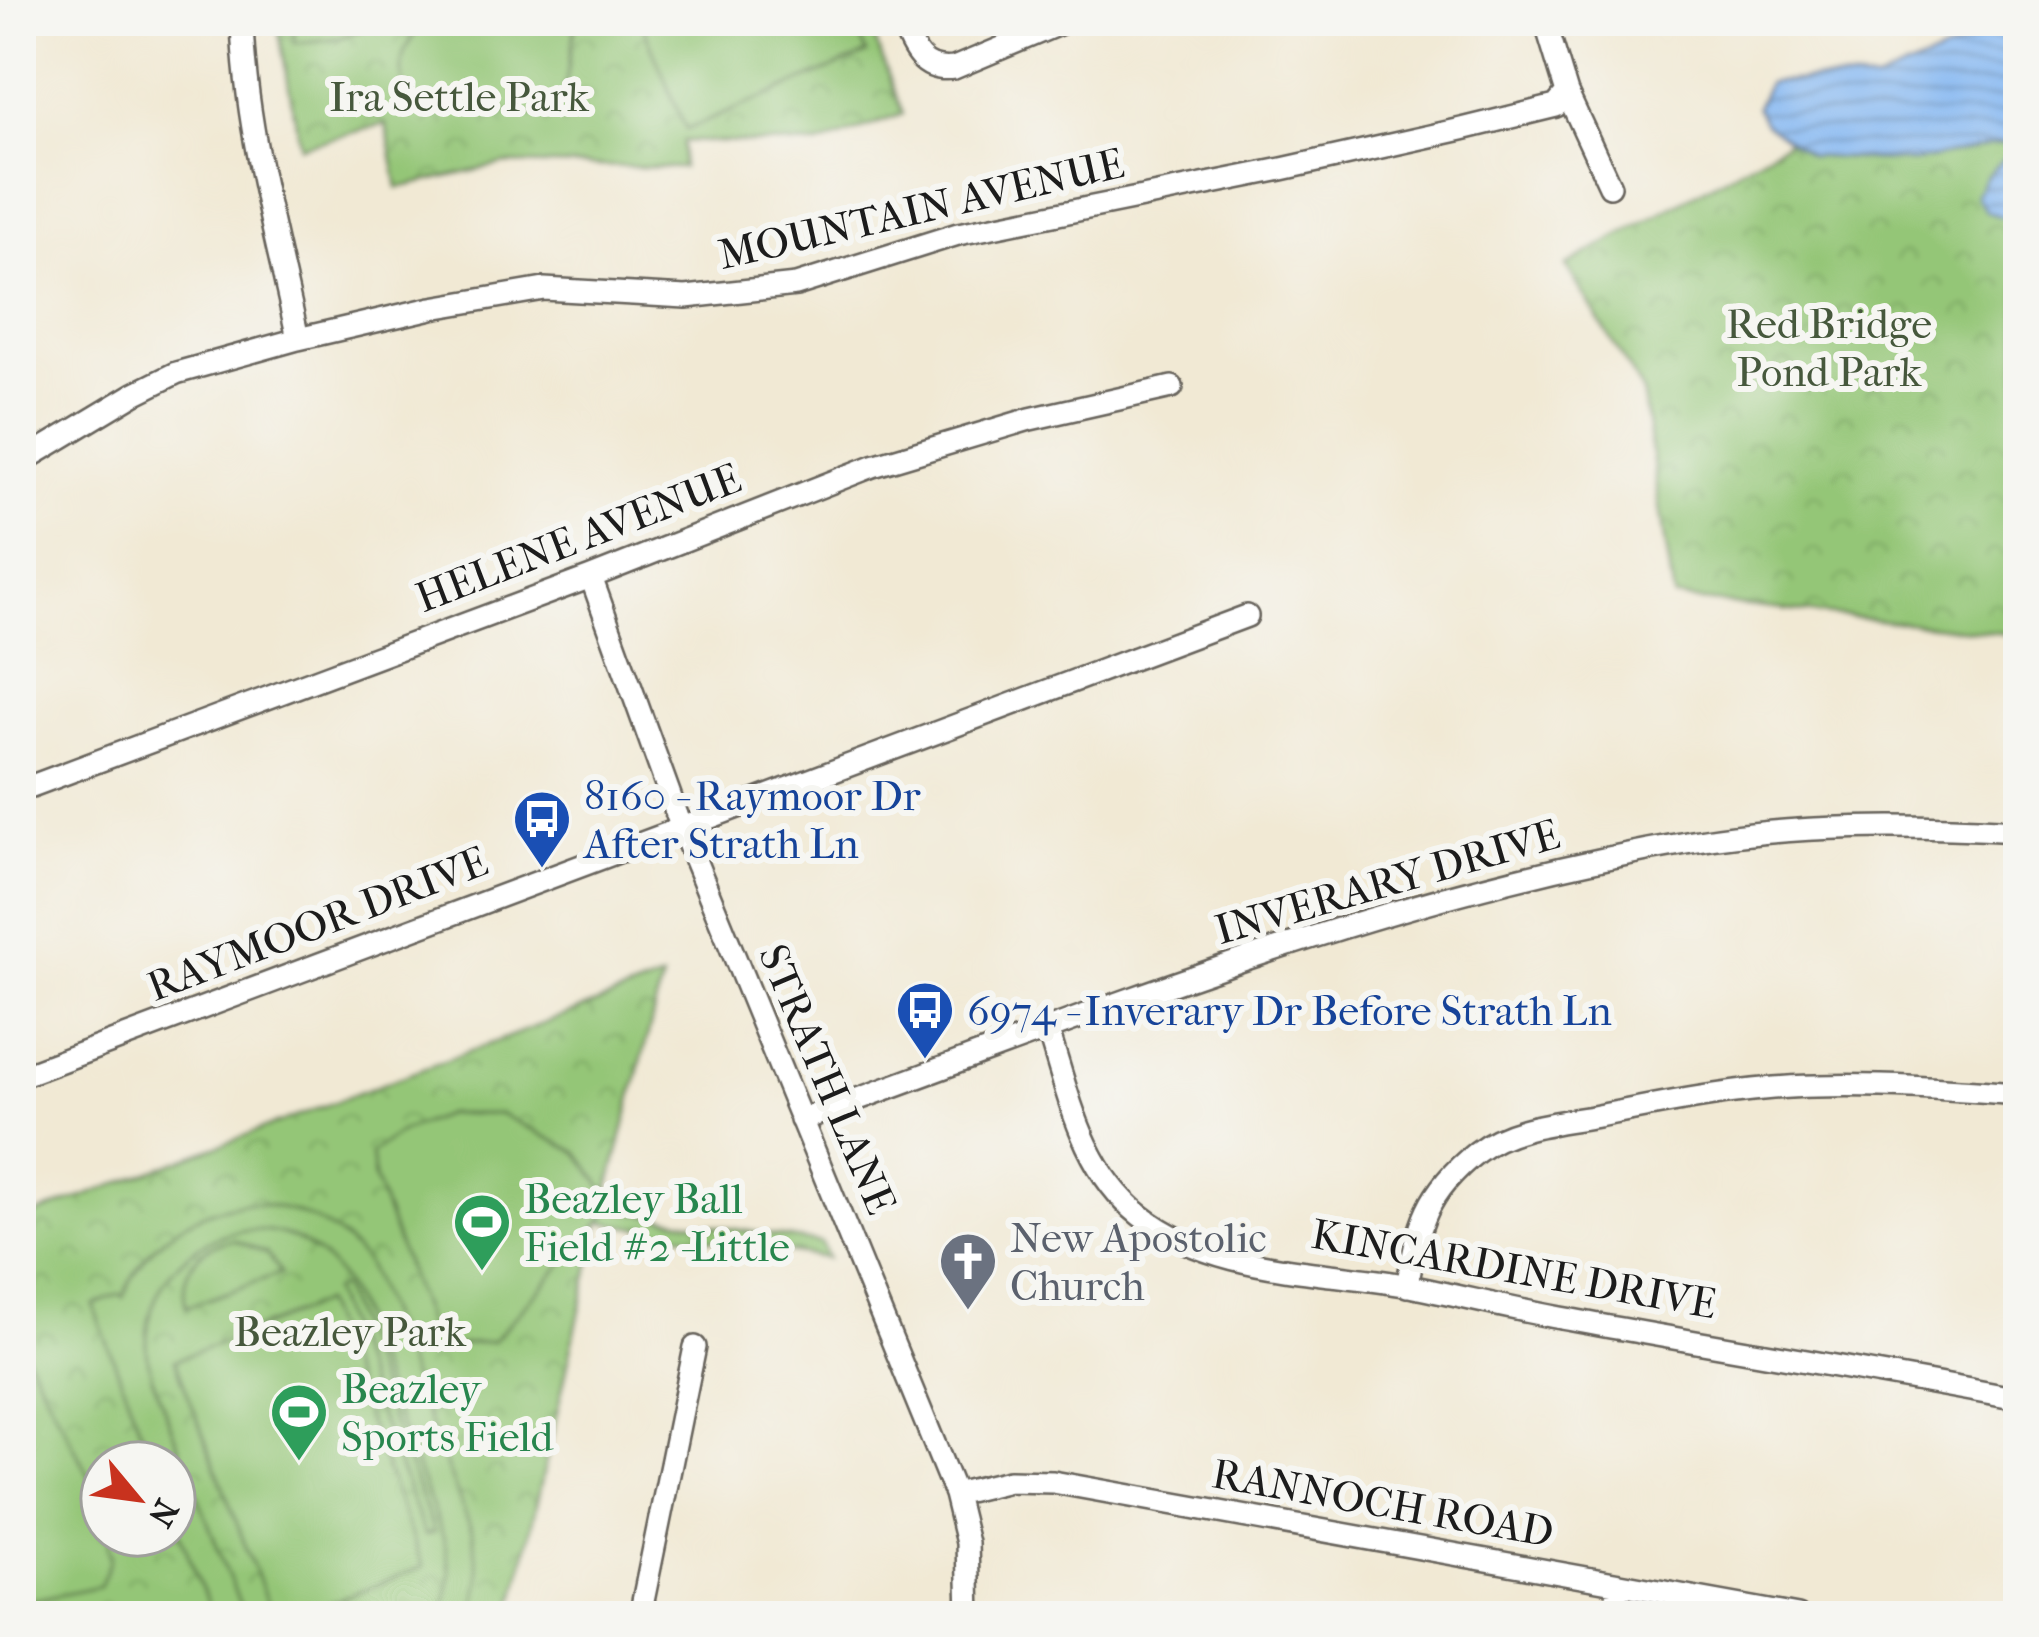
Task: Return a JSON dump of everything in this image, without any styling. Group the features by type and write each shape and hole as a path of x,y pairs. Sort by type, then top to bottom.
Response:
{"street":[{"path":"242,21 258,150 298,339"},
{"path":"901,21 914,51 930,67 954,68 1066,21"},
{"path":"1544,21 1567,93 1610,186"},
{"name":"MOUNTAIN AVENUE","path":"21,462 176,374 298,339 544,289 686,297 796,285 958,234 1462,129 1556,106 1567,93"},
{"name":"HELENE AVENUE","path":"21,790 873,466 1030,419 1172,387"},
{"name":"STRATH LANE","path":"590,577 681,826 955,1494 967,1543 969,1616"},
{"name":"RAYMOOR DRIVE","path":"21,1076 1247,616"},
{"name":"INVERARY DRIVE","path":"801,1120 1302,940 1484,886 1694,842 1828,829 2018,831"},
{"name":"KINCARDINE DRIVE","path":"1048,1031 1091,1157 1120,1197 1162,1231 1190,1246 1231,1258 2018,1399"},
{"path":"1407,1286 1420,1222 1437,1190 1482,1148 1515,1132 1676,1101 1811,1086 1920,1086 2018,1094"},
{"path":"640,1616 695,1347"},
{"name":"RANNOCH ROAD","path":"955,1494 1009,1481 1053,1482 1798,1616"},
{"path":"1613,1616 1618,1585"}],"green space":[{"name":"Ira Settle Park","path":"277,21 868,21 903,114 818,145 683,141 682,168 505,164 398,188 386,124 300,146"},
{"path":"293,21 383,21 339,38 295,43"},
{"path":"426,21 576,21 562,106 549,116 445,109 406,95 404,55"},
{"path":"641,21 853,21 867,54 686,130"},
{"name":"Red Bridge Pond Park","path":"1789,141 1810,156 1912,162 2003,143 2013,151 2003,162 1988,212 2018,222 2018,635 1674,598 1642,390 1566,266"},
{"name":"Beazley Park","path":"662,979 604,1208 821,1243 827,1258 600,1222 511,1616 21,1616 21,1220"},
{"name":"Beazley Ball Field #2 -Little","path":"447,1114 501,1114 578,1153 616,1205 493,1341 436,1348 374,1178 371,1153 402,1131"},
{"path":"245,1203 314,1219 342,1238 367,1264 473,1534 479,1578 473,1616 443,1616 450,1573 444,1539 359,1314 331,1266 299,1241 264,1230 230,1233 199,1246 173,1270 155,1300 147,1337 152,1377 176,1439 144,1439 93,1305 120,1294 123,1297 156,1245 187,1222"},
{"path":"234,1240 267,1253 281,1273 186,1307 185,1282 194,1262 210,1247"},
{"path":"341,1287 434,1532 425,1535 332,1291"},
{"name":"Beazley Sports Field","path":"323,1303 423,1567 296,1616 272,1616 175,1360"},
{"path":"21,1346 78,1454 78,1559 111,1559 100,1586 21,1602"},
{"path":"198,1496 244,1616 212,1616 190,1559 198,1559"}],"water":[{"path":"2018,22 2018,222 1987,212 1976,196 2012,151 2003,143 1913,162 1810,156 1764,123 1756,107 1768,83 1876,82"}],"place":[{"name":"8160 - Raymoor Dr After Strath Ln","path":"542,870"},
{"name":"6974 - Inverary Dr Before Strath Ln","path":"925,1061"},
{"name":"Beazley Ball Field #2 -Little","path":"482,1273"},
{"name":"New Apostolic Church","path":"968,1312"},
{"name":"Beazley Sports Field","path":"299,1463"}]}
